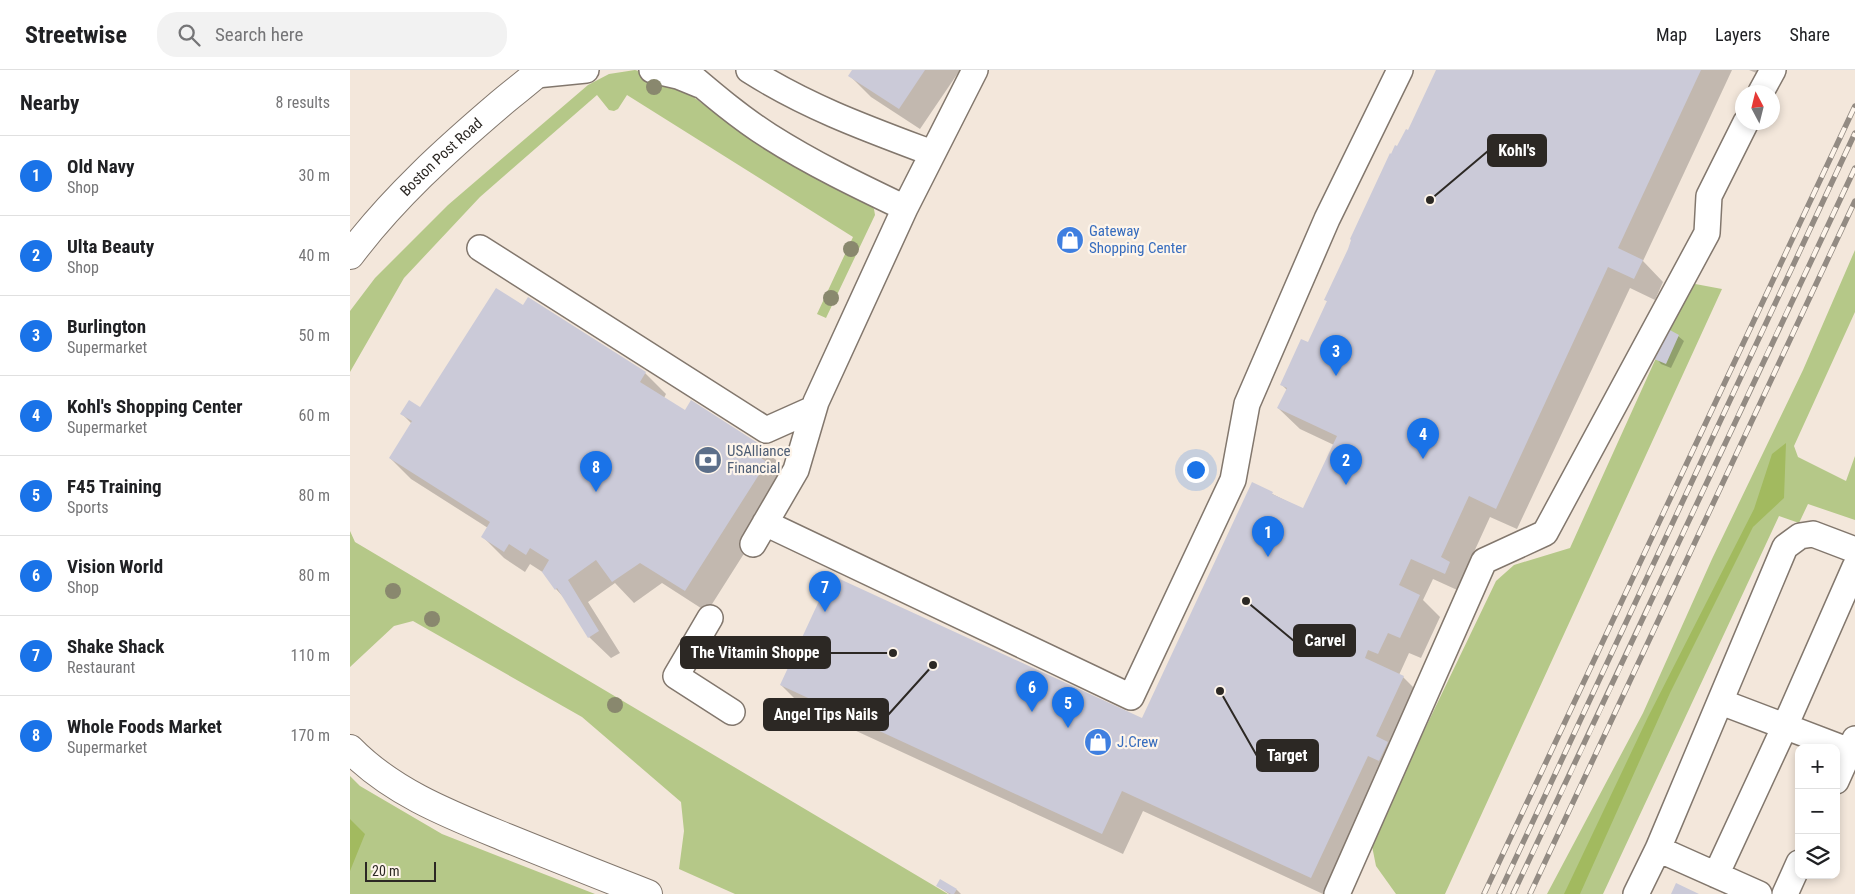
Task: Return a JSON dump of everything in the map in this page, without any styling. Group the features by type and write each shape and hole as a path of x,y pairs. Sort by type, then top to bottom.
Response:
{"main road":[{"name":"Boston Post Road","path":"350,254 389,207 423,173 539,72"},
{"path":"350,749 402,790 432,806 648,894"}],"lane":[{"path":"539,72 586,70"},
{"path":"652,70 678,76 703,86"},
{"path":"684,70 768,136 809,161 905,208"},
{"path":"749,70 774,86 817,108 932,153"},
{"path":"753,544 796,470 813,410 905,208 975,70"},
{"path":"765,523 1131,697 1233,480 1247,404 1253,389 1327,219 1400,70"},
{"path":"1764,85 1772,70"},
{"path":"1337,894 1484,561 1545,533 1707,233 1709,196 1742,130"},
{"path":"480,248 766,430 813,410"},
{"path":"1636,894 1721,702 1785,547 1800,536 1812,534 1855,550"},
{"path":"1716,875 1785,726 1855,567"},
{"path":"710,618 676,676 732,712"},
{"path":"1721,702 1785,726 1853,748 1840,773"},
{"path":"1658,848 1759,894"},
{"path":"1785,894 1795,872"}],"green space":[{"path":"635,70 672,81 735,128 798,167 870,204 874,209 875,215 826,318 817,314 853,237 627,95 618,109 614,111 609,110 597,95 480,197 404,278 350,372 350,311 375,278 448,205 588,85 609,74"},
{"path":"1855,250 1855,312 1794,446 1798,457 1846,481 1855,456 1855,520 1808,504 1799,523 1779,516 1603,894 1547,894 1643,713 1712,559 1803,370"},
{"path":"1690,283 1722,289 1445,894 1396,894 1376,866 1371,841 1496,581 1514,565 1570,548"},
{"path":"1786,443 1784,498 1753,527 1670,693 1580,894 1564,894 1648,717 1754,509 1772,454"},
{"path":"350,531 355,542 948,894 735,894 679,869 684,831 681,802 582,717 413,621 394,626 350,667"},
{"path":"350,776 360,786 442,834 595,894 350,894"},
{"path":"350,819 365,834 350,871"}],"building":[{"path":"852,70 925,70 899,109 848,76"},
{"path":"1436,70 1701,70 1618,248 1643,260 1634,279 1608,267 1496,509 1469,496 1441,557 1450,562 1445,574 1411,559 1399,585 1420,595 1400,638 1388,633 1378,654 1368,650 1365,658 1404,676 1376,736 1388,742 1379,761 1368,756 1311,878 1122,791 1102,834 780,685 831,575 1142,718 1252,482 1273,492 1272,494 1303,508 1337,436 1277,408 1287,388 1280,385 1301,339 1308,342 1327,301 1324,300 1348,249 1350,239 1390,153 1395,145 1397,146 1406,129 1408,130"},
{"path":"496,288 523,305 528,297 646,372 640,382 685,410 691,400 767,449 761,458 767,462 685,591 640,563 612,582 596,560 568,580 599,631 588,638 557,588 555,590 542,572 549,560 530,548 526,555 509,544 504,552 481,537 490,522 389,458 412,421 400,414 409,400 420,407"},
{"path":"1668,329 1679,335 1666,364 1654,359 1657,354 1654,352"},
{"path":"940,879 957,889 954,894 936,886"},
{"path":"1676,883 1699,894 1671,894"}],"railway":[{"path":"1484,894 1855,106"},
{"path":"1499,894 1855,133"},
{"path":"1513,894 1855,168"},
{"path":"1530,894 1855,201"}],"place":[{"name":"Kohl's","path":"1430,200"},
{"name":"Gateway Shopping Center","path":"1070,240"},
{"name":"Burlington","path":"1336,376"},
{"name":"Kohl's Shopping Center","path":"1423,459"},
{"name":"USAlliance Financial","path":"708,460"},
{"name":"Ulta Beauty","path":"1346,485"},
{"name":"Whole Foods Market","path":"596,492"},
{"name":"Old Navy","path":"1268,557"},
{"name":"Carvel","path":"1246,601"},
{"name":"Shake Shack","path":"825,612"},
{"name":"The Vitamin Shoppe","path":"893,653"},
{"name":"Angel Tips Nails","path":"933,665"},
{"name":"Target","path":"1220,691"},
{"name":"Vision World","path":"1032,712"},
{"name":"F45 Training","path":"1068,728"},
{"name":"J.Crew","path":"1098,742"}]}
